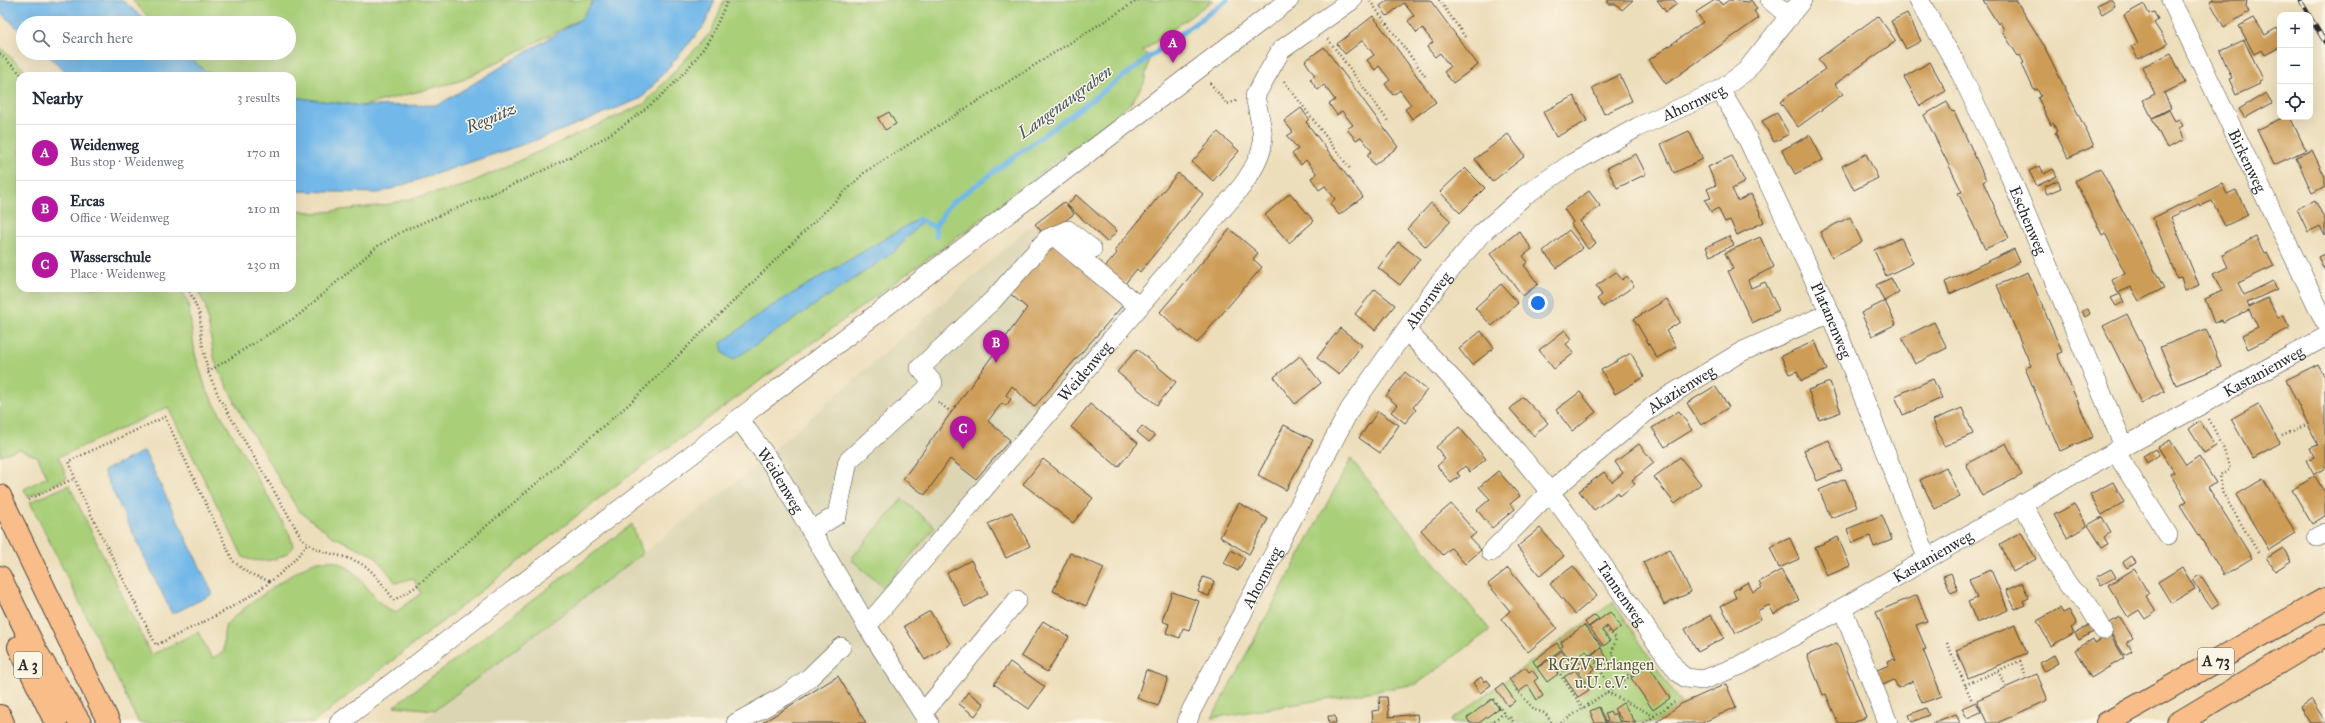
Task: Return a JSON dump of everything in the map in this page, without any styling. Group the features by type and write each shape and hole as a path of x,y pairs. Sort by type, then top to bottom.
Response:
{"highway":[{"path":"0,496 109,723"},
{"path":"0,577 36,651 80,723"},
{"name":"A 73","path":"2107,723 2325,599"},
{"name":"A 3","path":"0,608 56,723"},
{"name":"A 73","path":"2178,723 2325,635"},
{"path":"0,716 3,723"}],"street":[{"path":"339,723 1289,0"},
{"path":"1255,96 1281,50 1352,0"},
{"path":"1770,0 1790,17"},
{"name":"Ahornweg","path":"1187,723 1190,711 1350,409 1437,286 1481,234 1525,196 1571,164 1638,127 1720,90 1746,71 1802,0"},
{"name":"Eschenweg","path":"1919,0 1959,70 2008,169 2120,449"},
{"name":"Birkenweg","path":"2171,0 2325,322"},
{"name":"Platanenweg","path":"1720,90 1741,124 1830,313 1927,557"},
{"name":"Weidenweg","path":"866,626 1242,186 1258,163 1264,141 1255,96"},
{"path":"811,531 837,515 848,461 933,383 920,368 993,300 1047,239 1068,230 1092,249"},
{"path":"1054,236 1138,306"},
{"name":"Akazienweg","path":"1550,492 1657,403 1741,352 1830,313"},
{"name":"Tannenweg","path":"1406,330 1480,407 1550,492 1628,599 1664,654 1678,672 1686,678 1703,680"},
{"name":"Kastanienweg","path":"1703,680 1740,665 1842,608 1927,557 2022,503 2325,337"},
{"name":"Weidenweg","path":"739,418 774,467 866,626 926,718 1017,600"},
{"path":"2120,449 2168,535"},
{"path":"1491,552 1550,492"},
{"path":"2022,503 2062,576 2072,590 2087,603 2103,630"},
{"path":"1842,608 1887,723"},
{"path":"736,723 786,694 809,678 841,647"}],"path":[{"path":"208,372 299,315 378,246 403,231 595,144 650,107 676,81 707,43 728,0"},
{"path":"190,292 200,315 202,342 208,372 220,399 301,537 316,550 350,559 366,567 394,600 414,588 628,405 865,172 1138,0"},
{"path":"1369,0 1426,76"},
{"path":"1439,0 1466,38"},
{"path":"1317,24 1388,121"},
{"path":"0,54 19,72"},
{"path":"1266,76 1284,81 1351,170"},
{"path":"1210,83 1226,104 1255,96"},
{"path":"2202,404 2223,447 2230,469 2220,475 2222,492 2258,552"},
{"path":"269,581 248,573 233,561 165,416 68,461 156,645 230,608 269,581 293,563 308,544"},
{"path":"2282,436 2308,424"},
{"path":"28,500 75,478"},
{"path":"1606,628 1616,638 1612,653 1628,677"},
{"path":"1947,643 1972,701"},
{"path":"1561,723 1664,654"},
{"path":"1581,662 1589,656 1592,657 1612,689"},
{"path":"1965,685 2020,661 2026,677"},
{"path":"1998,670 2005,686"},
{"path":"1558,671 1583,708"},
{"path":"1516,690 1535,710 1545,713 1552,723"},
{"path":"1607,692 1654,716"},
{"path":"1493,698 1504,713 1514,723"},
{"path":"1644,722 1674,702"},
{"path":"1491,723 1504,713"}],"shaded area":[{"path":"1033,224 1044,238 1130,304 867,616 934,723 419,723 740,479"}],"green space":[{"path":"132,0 594,0 581,19 463,80 362,106 296,98 296,72 208,72 193,60 296,60 296,16 147,16"},
{"path":"724,0 1213,0 1143,51 1150,57 1144,83 1131,103 974,225 611,489 313,723 139,723 30,502 69,485 151,655 198,632 212,658 224,652 225,628 231,619 285,579 318,561 333,561 343,565 359,578 386,608 395,613 421,593 413,578 396,583 375,556 332,536 298,510 244,420 215,362 205,304 198,292 296,292 296,210 316,213 385,205 463,186 644,104 711,32"},
{"path":"0,47 27,72 16,72 16,292 183,292 188,303 195,354 206,389 290,535 293,546 284,555 271,560 263,561 243,557 168,407 59,457 67,478 28,497 24,489 47,477 38,457 19,449 0,455"},
{"path":"1351,459 1490,630 1417,684 1212,718"},
{"path":"902,499 935,527 884,588 851,559"},
{"path":"632,524 642,554 435,710 394,706"},
{"name":"RGZV Erlangen u.U. e.V.","path":"1613,602 1681,704 1655,723 1452,723 1451,720"}],"water":[{"path":"0,0 122,0 141,16 16,16 16,27 0,12"},
{"name":"Regnitz","path":"594,0 715,0 704,26 642,98 542,138 379,193 296,191 296,98 362,106 438,105 581,19"},
{"path":"53,60 192,60 208,72 66,72"},
{"path":"918,219 920,224 894,252 733,360 723,353 721,343 770,307"},
{"path":"144,451 213,594 172,614 103,471"}],"building":[{"path":"1388,0 1430,0 1478,65 1453,83 1444,72 1450,67 1440,53 1435,57 1427,47 1433,42 1422,28 1417,33 1408,21 1414,16 1404,3 1387,16 1380,6"},
{"path":"1608,0 1633,0 1622,10 1616,4 1608,4"},
{"path":"1657,0 1674,0 1677,4 1666,12"},
{"path":"1715,0 1719,0 1722,5 1729,0 1748,2 1751,0 1757,9 1754,11 1759,18 1666,84 1649,60 1703,22 1696,12"},
{"path":"1983,0 2016,0 2043,44 2094,146 2068,158 2055,132 2057,131 2053,123 2051,125 2038,98 2041,96 2037,89 2034,90 2022,64 2024,63 2020,55 2018,56 2002,31 2004,30 2000,22 1998,24"},
{"path":"2108,0 2112,0 2115,6 2102,14 2097,5"},
{"path":"2213,0 2247,0 2246,6 2249,12 2224,27 2210,2"},
{"path":"2144,4 2149,14 2154,12 2158,20 2154,23 2168,44 2138,59 2131,46 2138,43 2124,15"},
{"path":"1907,13 1921,41 1906,49 1891,21"},
{"path":"1373,16 1436,102 1412,119 1405,109 1411,105 1400,90 1393,95 1385,84 1390,80 1379,66 1375,70 1367,60 1374,55 1363,40 1345,54 1337,44"},
{"path":"1878,16 1896,41 1835,84 1843,94 1798,127 1780,102 1825,69 1818,59"},
{"path":"2254,18 2265,35 2277,28 2277,49 2265,55 2262,50 2254,54 2239,26"},
{"path":"2244,40 2263,79 2259,81 2260,84 2236,95 2229,79 2232,78 2220,51"},
{"path":"1324,47 1398,147 1374,165 1367,155 1372,151 1361,137 1356,140 1347,129 1353,125 1342,111 1337,115 1329,104 1335,100 1324,85 1318,90 1310,79 1315,76 1305,61"},
{"path":"2171,53 2185,83 2164,93 2171,108 2152,118 2143,100 2155,94 2142,67"},
{"path":"1930,62 1946,91 1920,106 1904,77"},
{"path":"1620,75 1632,101 1604,114 1592,88"},
{"path":"2266,93 2272,103 2245,118 2239,109"},
{"path":"1574,96 1587,121 1556,137 1543,112"},
{"path":"1947,102 1952,112 1954,111 1986,180 1983,182 2009,238 1985,249 1958,193 1962,192 1924,115"},
{"path":"1301,108 1309,119 1306,122 1363,197 1339,215 1330,204 1335,199 1325,186 1319,190 1311,178 1317,174 1306,160 1301,165 1292,154 1298,149 1287,136 1293,132 1284,121"},
{"path":"2169,110 2175,121 2179,119 2183,126 2178,128 2184,140 2167,148 2152,119"},
{"path":"889,112 896,124 885,130 878,118"},
{"path":"1777,113 1789,134 1774,142 1762,121"},
{"path":"2278,120 2291,120 2306,150 2274,165 2257,130"},
{"path":"1689,131 1703,159 1674,173 1661,144"},
{"path":"1218,132 1239,151 1213,181 1192,162"},
{"path":"1508,134 1525,156 1492,182 1475,159"},
{"path":"1810,135 1823,160 1795,174 1782,150"},
{"path":"2312,150 2325,177 2325,186 2312,193 2296,157"},
{"path":"1636,154 1646,174 1617,188 1607,168"},
{"path":"1866,154 1878,178 1854,190 1842,166"},
{"path":"1732,156 1745,182 1732,189 1738,201 1751,194 1764,222 1737,235 1730,220 1725,222 1718,208 1711,212 1705,200 1711,198 1707,189 1716,185 1708,167"},
{"path":"2040,166 2044,174 2053,169 2057,176 2037,186 2029,171"},
{"path":"1465,168 1485,188 1460,213 1440,192"},
{"path":"2100,168 2164,288 2139,301 2131,287 2118,293 2112,280 2125,273 2105,233 2102,235 2075,181"},
{"path":"1178,173 1203,194 1140,272 1137,269 1123,286 1103,270 1117,253 1115,250"},
{"path":"2058,180 2061,188 2047,194 2044,187"},
{"path":"2222,184 2227,194 2236,190 2248,215 2225,226 2212,201 2200,206 2199,204 2171,217 2199,285 2185,291 2181,277 2177,278 2153,218"},
{"path":"1589,191 1600,206 1580,221 1596,243 1588,249 1571,224 1573,222 1564,209"},
{"path":"1290,193 1314,221 1289,243 1265,215"},
{"path":"1076,195 1117,231 1107,242 1067,205"},
{"path":"2315,200 2325,220 2325,236 2320,226 2308,232 2297,209"},
{"path":"1064,202 1074,214 1045,236 1035,224"},
{"path":"1431,203 1451,221 1426,247 1407,229"},
{"path":"1850,217 1862,242 1832,257 1820,232"},
{"path":"1230,229 1258,253 1253,259 1262,267 1197,343 1181,330 1180,331 1160,312"},
{"path":"1569,230 1583,248 1557,268 1543,251"},
{"path":"1519,231 1532,249 1523,256 1528,262 1524,265 1538,284 1523,296 1490,254"},
{"path":"1729,236 1734,245 1710,256 1706,247"},
{"path":"1760,237 1774,267 1748,280 1751,288 1765,282 1779,310 1752,323 1728,271 1733,269 1725,253"},
{"path":"2256,237 2264,253 2267,252 2274,266 2238,283 2244,295 2273,281 2277,289 2247,303 2249,307 2268,298 2278,318 2283,315 2290,328 2248,349 2242,335 2258,327 2249,310 2223,322 2222,320 2214,323 2205,299 2222,291 2213,274 2228,267 2222,255 2226,254 2225,252"},
{"path":"1901,238 1913,263 1886,276 1874,250"},
{"path":"1398,242 1420,259 1400,285 1378,268"},
{"path":"1052,243 1124,304 1034,407 1012,386 1006,395 1011,399 1006,406 1002,403 988,421 1010,440 976,479 950,459 925,495 903,479 1027,308 1008,292"},
{"path":"2014,249 2020,262 1950,294 1945,282"},
{"path":"2325,254 2325,271 2318,257"},
{"path":"1616,272 1622,280 1627,276 1634,286 1603,307 1597,299 1602,295 1596,286"},
{"path":"2028,272 2062,352 2057,354 2093,437 2060,451 2025,368 2031,366 1997,285"},
{"path":"1891,278 1899,293 1884,301 1876,285"},
{"path":"1501,284 1518,303 1492,326 1475,308"},
{"path":"1375,289 1395,305 1375,330 1355,314"},
{"path":"2120,294 2124,302 2116,306 2111,298"},
{"path":"1667,299 1680,322 1666,331 1676,347 1657,358 1634,319"},
{"path":"1885,301 1896,324 1872,336 1861,313"},
{"path":"2088,309 2090,314 2085,317 2082,311"},
{"path":"2127,314 2165,391 2141,403 2103,326"},
{"path":"1934,322 1947,348 1915,364 1902,338"},
{"path":"1340,328 1362,345 1339,375 1317,358"},
{"path":"2206,329 2221,367 2176,385 2160,347"},
{"path":"1565,330 1572,339 1566,344 1574,353 1554,369 1539,350"},
{"path":"1481,331 1494,348 1472,365 1459,349"},
{"path":"1815,341 1827,370 1801,381 1797,371 1789,374 1781,356"},
{"path":"1137,349 1176,382 1157,405 1117,372"},
{"path":"1631,353 1644,377 1615,394 1601,370"},
{"path":"1300,356 1321,383 1295,404 1274,377"},
{"path":"2318,364 2325,377 2325,468 2314,475 2306,460 2314,457 2310,448 2318,445 2286,380"},
{"path":"1405,372 1427,390 1413,407 1416,410 1405,423 1391,412 1397,405 1386,396"},
{"path":"1933,379 1942,398 1903,415 1895,396"},
{"path":"1830,382 1841,412 1819,420 1808,390"},
{"path":"1715,386 1729,407 1701,425 1687,403"},
{"path":"1580,392 1596,412 1572,431 1556,410"},
{"path":"1523,397 1548,423 1534,436 1510,409"},
{"path":"1090,404 1138,443 1118,467 1071,427"},
{"path":"2258,404 2280,443 2253,458 2231,419"},
{"path":"1962,408 1973,434 1944,446 1933,420"},
{"path":"1378,411 1399,425 1380,453 1359,438"},
{"path":"1679,411 1692,430 1665,447 1652,428"},
{"path":"2200,421 2216,446 2204,453 2189,429"},
{"path":"1284,425 1313,440 1286,490 1258,475"},
{"path":"1142,426 1155,436 1149,442 1137,432"},
{"path":"1459,427 1486,459 1470,472 1465,466 1457,473 1460,476 1451,483 1437,466 1445,459 1436,447"},
{"path":"1829,440 1842,470 1817,481 1804,450"},
{"path":"2170,440 2186,465 2199,456 2216,483 2208,487 2252,558 2224,575 2180,505 2187,501 2170,474 2174,472 2158,447"},
{"path":"2006,443 2022,475 1982,496 1966,464"},
{"path":"1639,444 1654,463 1632,480 1635,484 1620,496 1618,492 1594,510 1579,491 1604,472 1612,482 1623,473 1615,462"},
{"path":"2155,449 2159,455 2147,463 2143,456"},
{"path":"1680,457 1701,484 1675,504 1654,477"},
{"path":"1043,459 1093,498 1073,523 1023,484"},
{"path":"1946,467 1960,497 1935,509 1920,480"},
{"path":"1498,471 1520,496 1510,504 1515,509 1492,528 1477,510 1490,499 1479,487"},
{"path":"2315,476 2325,493 2325,516 2312,524 2292,490"},
{"path":"1845,479 1857,507 1831,518 1819,490"},
{"path":"2263,479 2296,533 2269,550 2236,495"},
{"path":"2113,482 2124,502 2102,515 2090,494"},
{"path":"1239,503 1268,519 1249,554 1220,537"},
{"path":"1451,504 1476,533 1470,538 1481,550 1465,564 1451,548 1443,555 1421,530"},
{"path":"2074,504 2087,526 2067,538 2054,515"},
{"path":"1012,512 1030,546 1006,558 988,524"},
{"path":"1882,515 1892,540 1874,547 1870,536 1852,543 1847,529"},
{"path":"2102,517 2111,532 2104,537 2108,544 2102,547 2088,525"},
{"path":"1540,528 1564,556 1540,576 1517,547"},
{"path":"2021,532 2036,559 2013,572 2000,544"},
{"path":"1838,537 1850,566 1827,576 1815,547"},
{"path":"1790,538 1799,559 1779,568 1770,547"},
{"path":"2283,548 2291,561 2275,571 2267,558"},
{"path":"1670,549 1691,592 1664,605 1643,562"},
{"path":"1231,550 1245,558 1238,571 1224,563"},
{"path":"1070,553 1104,568 1086,606 1053,591"},
{"path":"2132,556 2136,563 2127,568 2123,562"},
{"path":"971,560 988,594 965,607 947,573"},
{"path":"1573,566 1597,596 1575,614 1550,584"},
{"path":"2182,567 2195,589 2171,603 2158,582"},
{"path":"1508,568 1557,628 1528,652 1501,619 1510,611 1488,584"},
{"path":"2111,569 2116,577 2101,585 2096,577"},
{"path":"2134,569 2149,594 2146,596 2156,612 2145,619 2139,610 2128,617 2108,585"},
{"path":"1781,570 1799,600 1774,614 1769,605 1757,611 1761,619 1736,633 1721,606 1736,598 1733,591 1748,582 1753,592 1762,588 1759,582"},
{"path":"1991,570 2008,610 1977,623 1968,602 1977,598 1969,579"},
{"path":"1951,573 1958,590 1951,593 1943,576"},
{"path":"2200,575 2219,604 2212,609 2192,580"},
{"path":"1203,577 1214,581 1209,596 1198,592"},
{"path":"2022,583 2029,598 2023,601 2025,605 2015,609 2006,590"},
{"path":"1172,592 1199,601 1189,630 1183,628 1180,638 1166,633 1169,624 1162,621"},
{"path":"1917,595 1927,621 1916,625 1926,649 1923,650 1942,696 1922,703 1913,681 1898,688 1894,680 1883,685 1877,670 1889,665 1888,661 1893,659 1896,661 1876,612"},
{"path":"2060,608 2063,613 2069,610 2077,624 2071,628 2074,633 2051,646 2037,621"},
{"path":"930,611 950,644 925,660 904,626"},
{"path":"1610,612 1621,627 1612,633 1607,626 1602,630 1610,641 1604,646 1589,627"},
{"path":"1595,615 1599,619 1588,627 1585,622"},
{"path":"1711,615 1724,638 1698,652 1685,629"},
{"path":"2120,617 2133,638 2127,642 2132,651 2124,655 2106,625"},
{"path":"1043,621 1069,637 1047,672 1021,656"},
{"path":"2091,624 2095,631 2079,640 2075,633"},
{"path":"1584,625 1602,646 1590,655 1586,651 1576,658 1583,668 1590,662 1595,669 1588,674 1591,679 1587,683 1562,649 1537,667 1533,661 1557,643 1560,648 1563,646 1561,642"},
{"path":"2015,625 2027,653 1968,678 1956,650"},
{"path":"2110,634 2124,658 2091,678 2075,650 2093,639 2095,643"},
{"path":"1837,643 1866,717 1853,723 1838,723 1826,694 1823,695 1807,655"},
{"path":"1601,648 1609,661 1601,667 1592,655"},
{"path":"1562,651 1572,666 1563,672 1561,668 1556,671 1558,674 1547,682 1537,668"},
{"path":"2054,655 2058,663 2044,671 2040,663"},
{"path":"1010,662 1045,687 1029,709 994,684"},
{"path":"1649,666 1670,698 1653,710 1631,678"},
{"path":"1525,667 1529,672 1532,670 1538,678 1534,681 1543,696 1537,700 1528,685 1519,692 1509,679"},
{"path":"1146,670 1168,678 1158,706 1137,698"},
{"path":"1575,670 1589,690 1578,697 1564,677"},
{"path":"2037,674 2048,700 1997,723 1987,723 1977,700"},
{"path":"838,676 866,723 762,723"},
{"path":"1481,677 1484,682 1487,680 1491,685 1480,693 1473,683"},
{"path":"1503,684 1515,701 1508,706 1496,689"},
{"path":"1726,684 1736,707 1702,723 1655,723 1681,704"},
{"path":"968,692 984,704 975,716 959,704"},
{"path":"1379,697 1387,697 1389,717 1417,714 1418,723 1373,723 1372,711 1380,710"},
{"path":"1492,699 1499,708 1479,723 1470,723 1467,718"},
{"path":"2311,699 2325,723 2310,723 2300,707"},
{"path":"1976,702 1981,712 1967,718 1962,708"},
{"path":"1623,703 1636,723 1620,721 1622,720 1614,709"},
{"path":"1599,707 1605,722 1608,721 1605,713 1610,711 1612,715 1616,713 1620,723 1595,723 1590,711"},
{"path":"1926,708 1929,715 1912,722 1909,715"},
{"path":"1956,714 1960,723 1932,723"},
{"path":"1328,716 1335,716 1336,723 1329,723"}],"waterway":[{"name":"Langenaugraben","path":"936,237 935,227 949,205 1227,0"},
{"path":"918,219 935,227"}],"railway":[{"path":"2300,0 2307,12"},
{"path":"2313,22 2325,42"}],"place":[{"name":"Weidenweg","path":"1173,63"},
{"name":"Ercas","path":"996,363"},
{"name":"Wasserschule","path":"963,449"}]}
